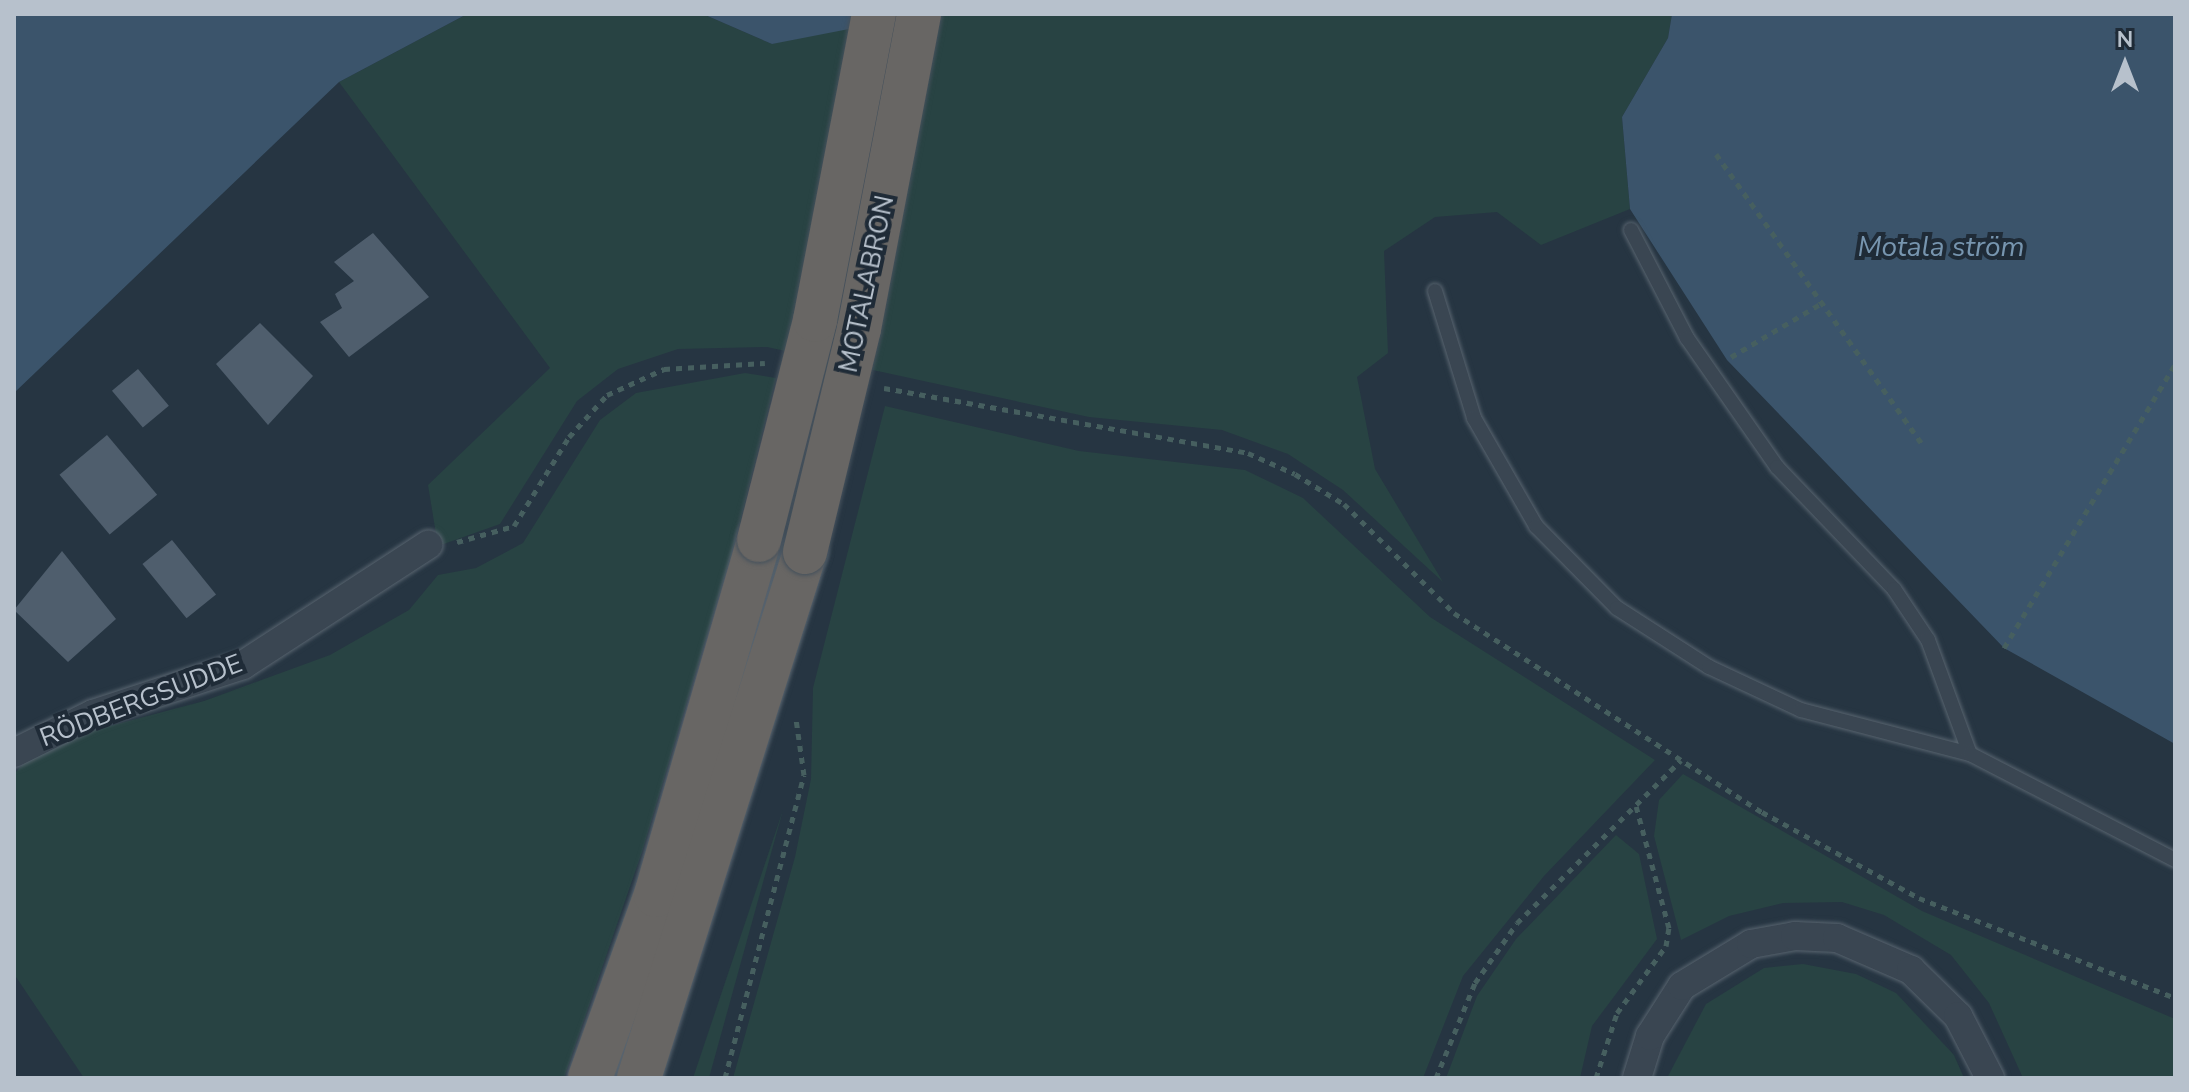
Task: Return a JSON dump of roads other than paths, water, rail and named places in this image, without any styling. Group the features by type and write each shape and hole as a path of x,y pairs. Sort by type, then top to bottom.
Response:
{"highway":[{"name":"MOTALABRON","path":"590,1078 665,864 759,540 815,320 874,14"},
{"name":"MOTALABRON","path":"639,1078 805,552 859,329 919,14"}],"street":[{"name":"RÖDBERGSUDDE","path":"14,753 93,714 243,665 428,545"},
{"path":"1637,1078 1650,1036 1682,986 1751,944 1795,936 1837,938 1911,970 1958,1016 1990,1078"}],"lane":[{"path":"1631,230 1687,338 1777,467 1894,589 1928,640 1970,754"},
{"path":"1435,291 1474,418 1536,526 1617,608 1709,667 1801,710 1970,754 2175,860"}],"water":[{"path":"14,14 467,14 339,82 14,393"},
{"path":"703,14 875,14 849,29 772,44"},
{"name":"Motala ström","path":"1672,14 2175,14 2175,744 2004,648 1727,360 1630,209 1622,117 1668,38"}]}
